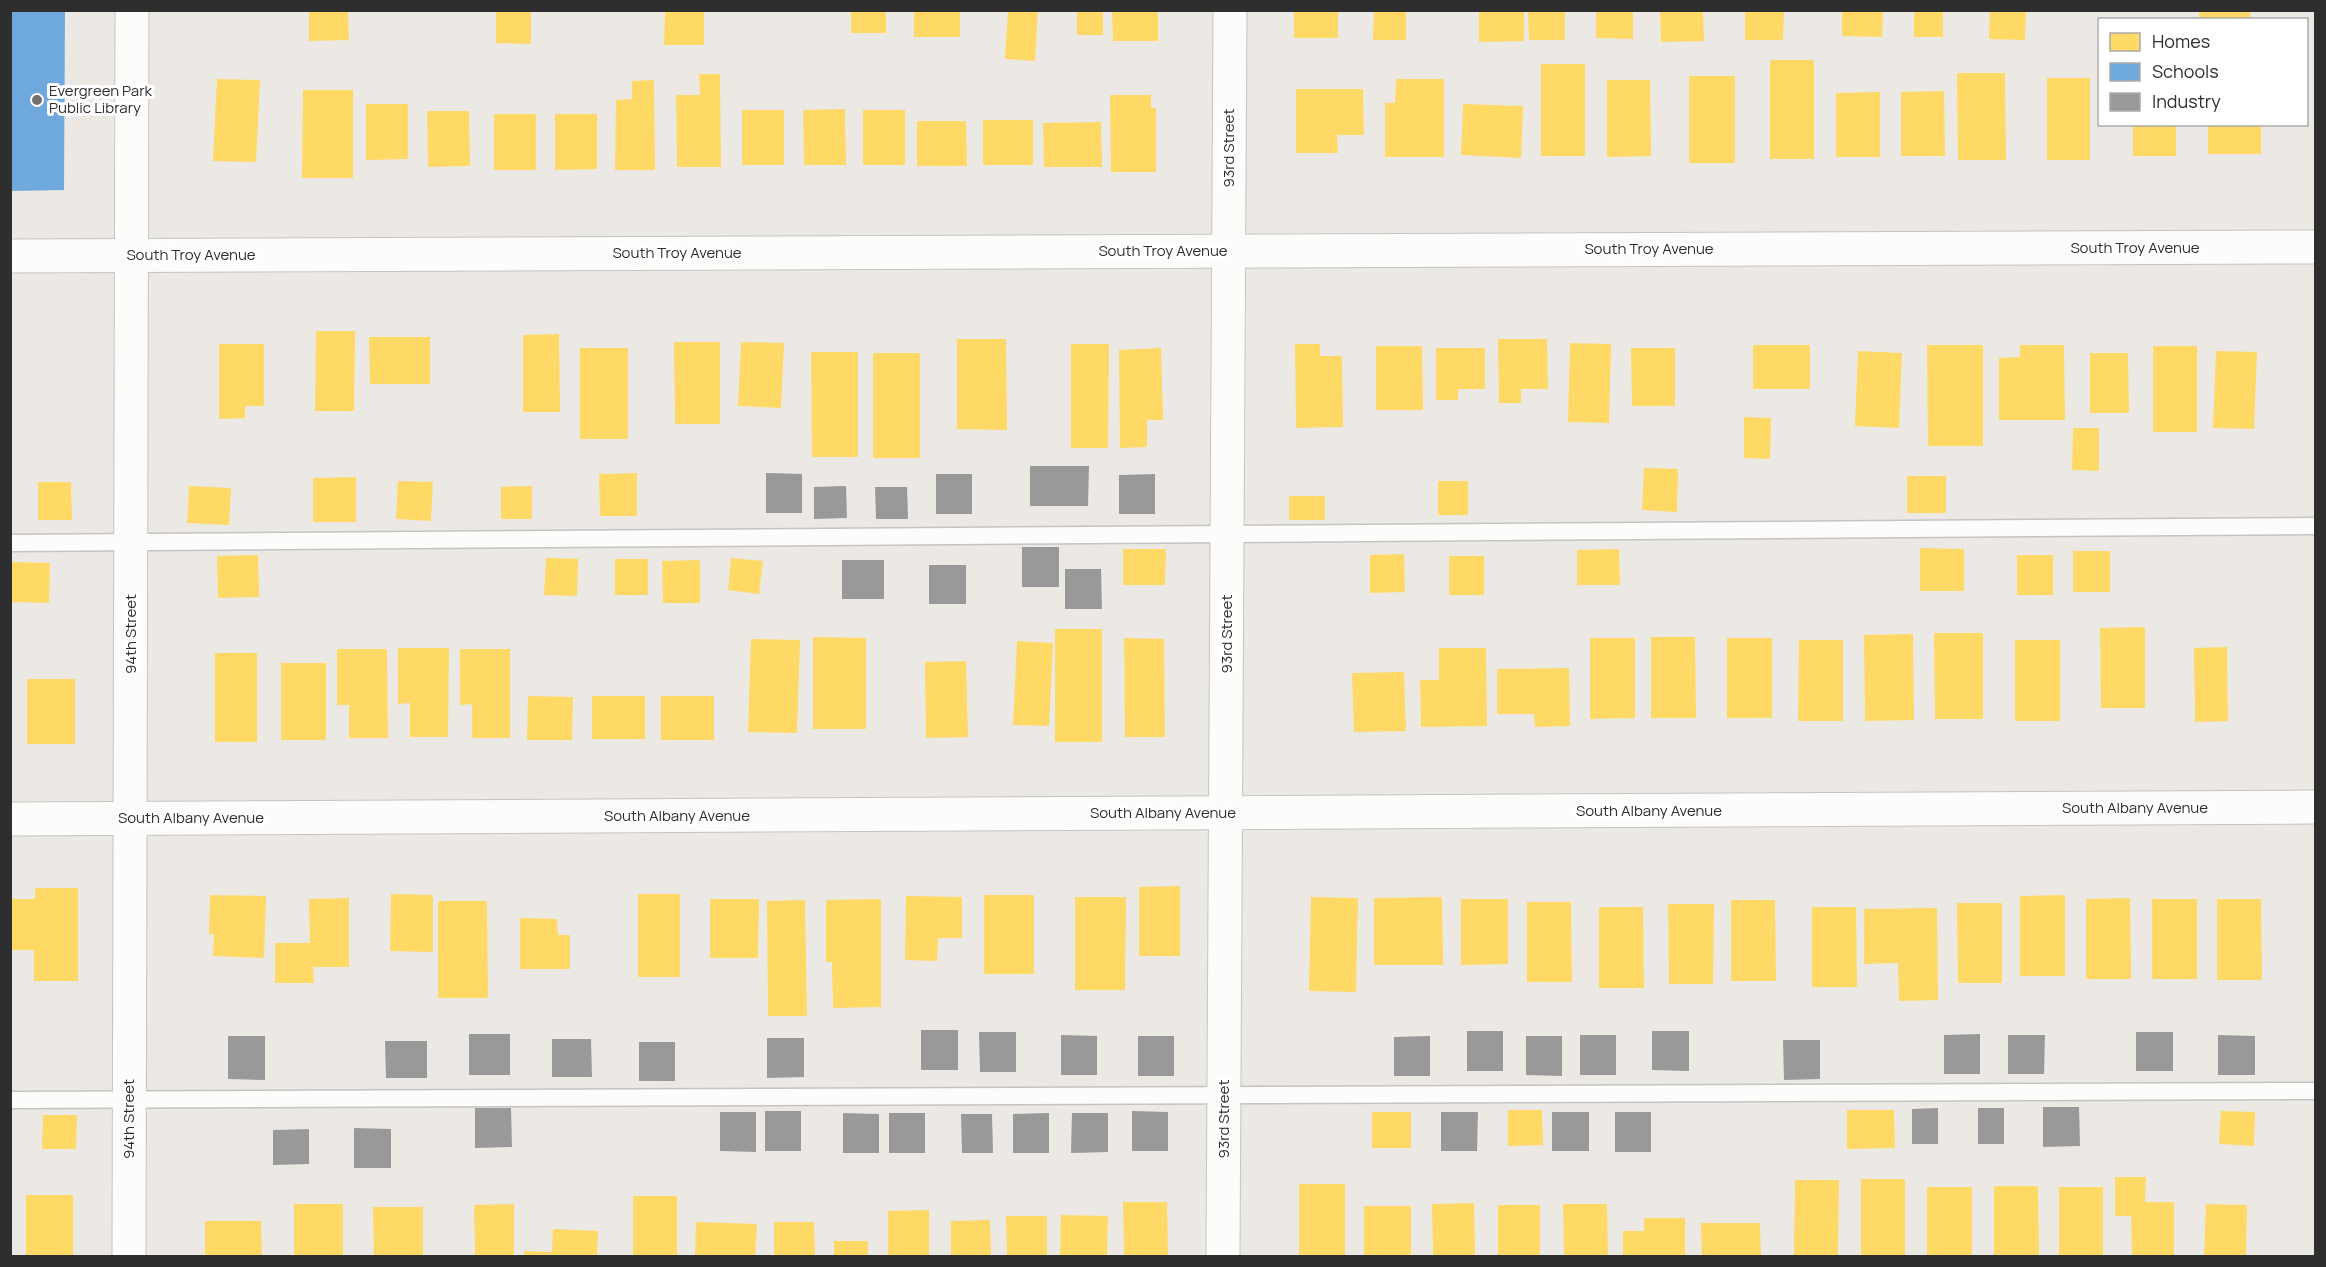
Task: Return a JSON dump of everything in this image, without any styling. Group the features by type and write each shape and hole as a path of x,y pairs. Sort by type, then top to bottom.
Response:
{"street":[{"name":"94th Street","path":"129,1257 132,10"},
{"name":"93rd Street","path":"1223,1257 1230,10"},
{"name":"South Troy Avenue","path":"10,256 2316,247"},
{"name":"South Albany Avenue","path":"10,819 2316,807"}],"lane":[{"path":"10,543 2316,526"},
{"path":"10,1100 2316,1091"}],"building: Homes":[{"path":"309,10 348,10 349,40 309,41"},
{"path":"496,10 531,10 531,44 496,43"},
{"path":"665,10 704,10 704,45 664,45"},
{"path":"851,10 886,10 886,33 851,33"},
{"path":"914,10 960,10 960,37 914,37"},
{"path":"1008,10 1038,10 1035,61 1005,59"},
{"path":"1077,10 1103,10 1103,35 1077,35"},
{"path":"1112,10 1158,10 1158,41 1113,41"},
{"path":"1294,10 1338,10 1338,38 1294,38"},
{"path":"1374,10 1406,10 1406,40 1373,40"},
{"path":"1479,10 1524,10 1524,41 1479,42"},
{"path":"1528,10 1565,10 1565,40 1529,40"},
{"path":"1596,10 1633,10 1633,39 1596,38"},
{"path":"1660,10 1703,10 1704,41 1661,42"},
{"path":"1745,10 1784,10 1783,40 1745,40"},
{"path":"1842,10 1883,10 1882,37 1842,36"},
{"path":"1914,10 1943,10 1943,37 1914,37"},
{"path":"1990,10 2026,10 2025,40 1989,39"},
{"path":"2199,10 2250,10 2250,18 2199,18"},
{"path":"1770,60 1814,60 1814,159 1770,159"},
{"path":"1541,64 1585,64 1585,156 1541,156"},
{"path":"1957,73 2005,73 2006,160 1958,160"},
{"path":"699,74 720,74 721,167 677,167 676,95 700,95"},
{"path":"1689,76 1735,76 1735,163 1689,163"},
{"path":"2047,78 2090,78 2090,160 2047,160"},
{"path":"217,79 260,80 256,162 213,161"},
{"path":"1396,79 1444,79 1444,157 1385,157 1385,103 1395,103"},
{"path":"654,80 655,170 615,170 616,100 632,99 632,81"},
{"path":"1607,80 1650,80 1651,156 1607,157"},
{"path":"1296,89 1363,89 1364,135 1337,135 1338,153 1296,153"},
{"path":"303,90 353,90 353,178 302,178"},
{"path":"1944,91 1945,156 1901,156 1901,92"},
{"path":"1880,92 1880,157 1836,157 1836,93"},
{"path":"1110,95 1151,95 1151,108 1156,108 1156,172 1111,172"},
{"path":"366,104 408,104 408,159 366,160"},
{"path":"1463,104 1523,106 1521,158 1461,155"},
{"path":"845,109 846,165 804,165 803,110"},
{"path":"742,110 784,110 784,165 742,165"},
{"path":"863,110 905,110 905,165 863,165"},
{"path":"427,111 469,111 470,166 428,167"},
{"path":"494,114 536,114 536,170 494,170"},
{"path":"555,114 597,114 597,169 555,170"},
{"path":"983,120 1033,120 1033,165 983,165"},
{"path":"917,121 966,121 967,166 917,166"},
{"path":"1101,122 1102,167 1044,167 1043,123"},
{"path":"2133,126 2176,126 2176,156 2133,156"},
{"path":"2208,126 2261,126 2261,154 2208,154"},
{"path":"316,331 355,331 354,411 315,411"},
{"path":"559,334 560,412 523,412 523,335"},
{"path":"369,337 430,337 430,384 370,384"},
{"path":"957,339 1006,339 1007,430 957,429"},
{"path":"1498,339 1547,339 1548,389 1521,389 1521,403 1499,403"},
{"path":"674,342 720,342 720,424 675,424"},
{"path":"741,342 784,343 781,408 738,406"},
{"path":"1570,343 1611,344 1609,423 1568,422"},
{"path":"219,344 264,344 264,406 245,406 245,418 219,419"},
{"path":"1071,344 1109,344 1108,448 1071,448"},
{"path":"1295,344 1320,344 1320,356 1342,356 1343,427 1296,428"},
{"path":"1753,345 1810,345 1810,389 1753,389"},
{"path":"1927,345 1983,345 1983,446 1928,446"},
{"path":"2020,345 2064,345 2065,420 1999,420 1999,358 2020,357"},
{"path":"1376,346 1422,346 1423,410 1376,410"},
{"path":"2153,346 2197,346 2197,432 2153,432"},
{"path":"580,348 628,348 628,439 580,439"},
{"path":"1161,348 1163,420 1147,420 1147,447 1120,448 1119,350"},
{"path":"1436,348 1485,348 1485,389 1458,389 1458,400 1436,400"},
{"path":"1631,348 1675,348 1675,406 1632,406"},
{"path":"1858,351 1902,353 1899,428 1855,426"},
{"path":"2216,351 2257,352 2254,429 2213,428"},
{"path":"811,352 858,352 858,457 812,457"},
{"path":"873,353 920,353 920,458 873,458"},
{"path":"2090,353 2128,353 2129,413 2090,413"},
{"path":"1744,417 1771,418 1770,459 1744,458"},
{"path":"2073,428 2099,428 2099,471 2072,470"},
{"path":"1644,468 1678,469 1677,512 1642,510"},
{"path":"637,473 637,516 600,516 599,474"},
{"path":"1907,476 1946,476 1946,513 1907,513"},
{"path":"356,477 356,522 313,522 313,478"},
{"path":"398,481 433,482 431,521 396,519"},
{"path":"1438,481 1468,481 1468,515 1438,515"},
{"path":"38,482 71,482 72,520 38,520"},
{"path":"189,486 231,488 229,525 187,523"},
{"path":"532,486 532,519 501,519 501,487"},
{"path":"1289,496 1325,496 1325,520 1289,520"},
{"path":"1920,548 1964,549 1964,591 1920,591"},
{"path":"1123,549 1166,549 1165,585 1123,585"},
{"path":"1619,549 1620,585 1577,585 1577,550"},
{"path":"2073,551 2110,551 2110,592 2073,592"},
{"path":"1404,554 1405,592 1370,593 1370,555"},
{"path":"258,555 259,597 218,598 217,556"},
{"path":"2017,555 2053,555 2053,595 2017,595"},
{"path":"1449,556 1484,556 1484,595 1449,595"},
{"path":"546,558 578,559 577,596 544,595"},
{"path":"731,558 763,561 759,594 728,590"},
{"path":"615,559 648,559 648,595 615,595"},
{"path":"700,560 700,603 663,603 662,561"},
{"path":"12,562 50,563 49,603 12,602"},
{"path":"2145,627 2145,708 2101,708 2100,628"},
{"path":"1055,629 1102,629 1102,742 1055,742"},
{"path":"1934,633 1983,633 1983,719 1935,719"},
{"path":"1913,634 1914,720 1865,721 1864,635"},
{"path":"813,637 866,638 866,729 813,729"},
{"path":"1651,637 1695,637 1696,718 1651,718"},
{"path":"1124,638 1164,639 1165,737 1125,737"},
{"path":"1590,638 1635,638 1635,718 1590,719"},
{"path":"1727,638 1772,638 1772,718 1727,718"},
{"path":"751,639 800,640 797,733 748,732"},
{"path":"1799,640 1843,640 1843,721 1798,721"},
{"path":"2015,640 2060,640 2060,721 2015,721"},
{"path":"1017,641 1053,643 1049,726 1013,725"},
{"path":"2227,647 2228,721 2195,722 2194,648"},
{"path":"398,648 449,648 448,737 410,737 410,703 398,704"},
{"path":"1439,648 1486,648 1487,726 1421,727 1420,680 1439,680"},
{"path":"337,649 387,649 388,738 349,738 349,705 337,705"},
{"path":"460,649 510,649 510,738 472,738 472,704 460,705"},
{"path":"215,653 257,653 257,742 215,742"},
{"path":"966,661 968,737 926,738 925,662"},
{"path":"281,663 326,663 326,740 281,740"},
{"path":"1569,668 1570,726 1535,727 1534,714 1497,714 1497,669"},
{"path":"1404,672 1406,731 1354,732 1352,673"},
{"path":"27,679 75,679 75,744 27,744"},
{"path":"528,696 573,697 572,740 527,740"},
{"path":"592,696 645,696 645,739 592,739"},
{"path":"661,696 714,696 714,740 661,740"},
{"path":"1180,886 1180,956 1139,956 1139,887"},
{"path":"35,888 78,888 78,981 34,981 34,950 10,950 10,899 35,899"},
{"path":"391,894 433,895 433,952 390,951"},
{"path":"638,894 680,894 680,977 638,977"},
{"path":"210,895 266,896 264,958 213,956 214,934 209,934"},
{"path":"984,895 1034,895 1034,974 984,974"},
{"path":"2065,895 2065,976 2020,976 2020,896"},
{"path":"906,896 962,897 962,938 938,938 937,961 905,960"},
{"path":"1075,897 1126,897 1125,990 1075,990"},
{"path":"1311,897 1358,898 1356,992 1309,991"},
{"path":"1442,897 1443,965 1374,965 1374,898"},
{"path":"349,898 349,967 313,967 314,983 275,983 275,943 310,943 309,899"},
{"path":"2130,898 2131,979 2086,979 2086,899"},
{"path":"710,899 759,899 758,958 710,958"},
{"path":"881,899 881,1007 833,1008 832,962 826,962 826,900"},
{"path":"1461,899 1508,899 1508,964 1461,965"},
{"path":"2152,899 2197,899 2197,979 2152,979"},
{"path":"2217,899 2261,899 2262,980 2217,980"},
{"path":"805,900 807,1016 768,1016 767,901"},
{"path":"1731,900 1775,900 1776,981 1731,981"},
{"path":"438,901 487,901 488,998 438,998"},
{"path":"1527,902 1571,902 1572,982 1527,982"},
{"path":"1957,903 2002,903 2002,983 1958,983"},
{"path":"1668,904 1714,904 1713,984 1669,984"},
{"path":"1599,907 1643,907 1644,988 1599,988"},
{"path":"1812,907 1856,907 1857,987 1812,987"},
{"path":"1937,908 1938,1000 1899,1001 1898,963 1864,964 1864,909"},
{"path":"520,918 557,919 558,935 570,935 570,969 520,969"},
{"path":"1508,1110 1542,1110 1543,1145 1508,1146"},
{"path":"1847,1110 1894,1110 1895,1148 1847,1149"},
{"path":"2221,1111 2255,1112 2254,1146 2219,1144"},
{"path":"1372,1112 1411,1112 1411,1148 1372,1148"},
{"path":"43,1115 77,1115 76,1149 42,1149"},
{"path":"2115,1177 2146,1177 2145,1202 2174,1202 2174,1256 2132,1256 2131,1216 2115,1216"},
{"path":"1861,1179 1905,1179 1905,1256 1861,1256"},
{"path":"1795,1180 1839,1180 1838,1256 1794,1256"},
{"path":"1299,1184 1345,1184 1345,1256 1299,1256"},
{"path":"1994,1186 2038,1186 2039,1256 1994,1256"},
{"path":"1927,1187 1972,1187 1972,1256 1927,1256"},
{"path":"2059,1187 2103,1187 2103,1256 2059,1256"},
{"path":"26,1195 73,1195 73,1256 26,1256"},
{"path":"633,1196 677,1196 677,1256 633,1256"},
{"path":"1123,1202 1167,1202 1168,1256 1124,1256"},
{"path":"1474,1203 1475,1256 1433,1256 1432,1204"},
{"path":"294,1204 343,1204 343,1256 294,1256"},
{"path":"514,1204 514,1256 475,1256 474,1205"},
{"path":"1563,1204 1607,1204 1608,1256 1564,1256"},
{"path":"2206,1204 2247,1205 2246,1256 2204,1256"},
{"path":"1498,1205 1540,1205 1540,1256 1498,1256"},
{"path":"1364,1206 1411,1206 1411,1256 1364,1256"},
{"path":"373,1207 423,1207 423,1256 374,1256"},
{"path":"929,1210 929,1256 888,1256 888,1211"},
{"path":"1061,1215 1108,1216 1107,1256 1060,1256"},
{"path":"1006,1216 1047,1216 1047,1256 1007,1256"},
{"path":"1644,1218 1685,1218 1685,1256 1623,1256 1623,1231 1644,1231"},
{"path":"990,1220 991,1256 951,1256 951,1221"},
{"path":"205,1221 261,1221 262,1256 205,1256"},
{"path":"696,1222 757,1224 755,1256 695,1256"},
{"path":"774,1222 814,1222 815,1256 774,1256"},
{"path":"1701,1223 1760,1223 1761,1256 1702,1256"},
{"path":"553,1229 598,1231 597,1256 524,1256 524,1251 552,1252"},
{"path":"834,1241 868,1241 868,1256 834,1256"}],"building: Schools":[{"name":"Evergreen Park Public Library","path":"10,10 65,10 64,190 10,191"}],"building: Industry":[{"path":"1030,466 1089,466 1088,506 1030,506"},
{"path":"766,473 802,474 802,513 766,513"},
{"path":"936,474 972,474 972,514 936,514"},
{"path":"1155,474 1155,514 1119,514 1119,475"},
{"path":"846,486 847,518 814,519 814,487"},
{"path":"875,487 907,487 908,519 876,519"},
{"path":"1022,547 1059,547 1059,587 1022,587"},
{"path":"842,560 884,560 884,599 842,599"},
{"path":"929,565 966,565 966,604 929,604"},
{"path":"1065,569 1101,569 1102,609 1065,609"},
{"path":"921,1030 958,1030 958,1070 921,1070"},
{"path":"1467,1031 1503,1031 1503,1071 1467,1071"},
{"path":"1652,1031 1689,1031 1689,1071 1652,1070"},
{"path":"979,1032 1016,1032 1016,1072 980,1072"},
{"path":"2136,1032 2173,1032 2173,1071 2136,1071"},
{"path":"469,1034 510,1034 510,1075 469,1075"},
{"path":"1980,1034 1980,1074 1944,1074 1944,1035"},
{"path":"1061,1035 1097,1036 1097,1075 1061,1075"},
{"path":"1580,1035 1616,1035 1616,1075 1580,1075"},
{"path":"2008,1035 2045,1035 2044,1074 2008,1074"},
{"path":"2218,1035 2255,1036 2255,1075 2218,1075"},
{"path":"228,1036 265,1036 265,1080 228,1079"},
{"path":"1138,1036 1174,1036 1174,1076 1138,1076"},
{"path":"1430,1036 1430,1076 1394,1076 1394,1037"},
{"path":"1526,1036 1562,1036 1562,1076 1526,1075"},
{"path":"767,1038 804,1038 804,1077 767,1078"},
{"path":"552,1039 591,1039 592,1077 552,1077"},
{"path":"1783,1040 1820,1040 1820,1079 1784,1080"},
{"path":"385,1041 427,1041 427,1078 386,1078"},
{"path":"639,1042 675,1042 675,1081 639,1081"},
{"path":"2043,1107 2079,1107 2080,1146 2043,1147"},
{"path":"475,1108 511,1108 512,1147 475,1148"},
{"path":"1938,1108 1938,1144 1912,1144 1912,1109"},
{"path":"1978,1108 2004,1108 2004,1144 1978,1144"},
{"path":"765,1111 801,1111 801,1151 765,1151"},
{"path":"1132,1111 1168,1112 1168,1151 1132,1151"},
{"path":"720,1112 756,1112 756,1152 720,1151"},
{"path":"1441,1112 1478,1112 1477,1151 1441,1151"},
{"path":"1552,1112 1589,1112 1589,1151 1552,1151"},
{"path":"1615,1112 1651,1112 1651,1152 1615,1152"},
{"path":"843,1113 879,1114 879,1153 843,1153"},
{"path":"889,1113 925,1113 925,1153 889,1153"},
{"path":"1049,1113 1049,1153 1013,1153 1013,1114"},
{"path":"1072,1113 1108,1113 1108,1152 1071,1153"},
{"path":"961,1114 992,1114 993,1153 962,1153"},
{"path":"354,1128 391,1129 391,1168 354,1168"},
{"path":"309,1129 309,1164 273,1165 273,1130"}],"place":[{"name":"Evergreen Park Public Library","path":"37,100"}]}
